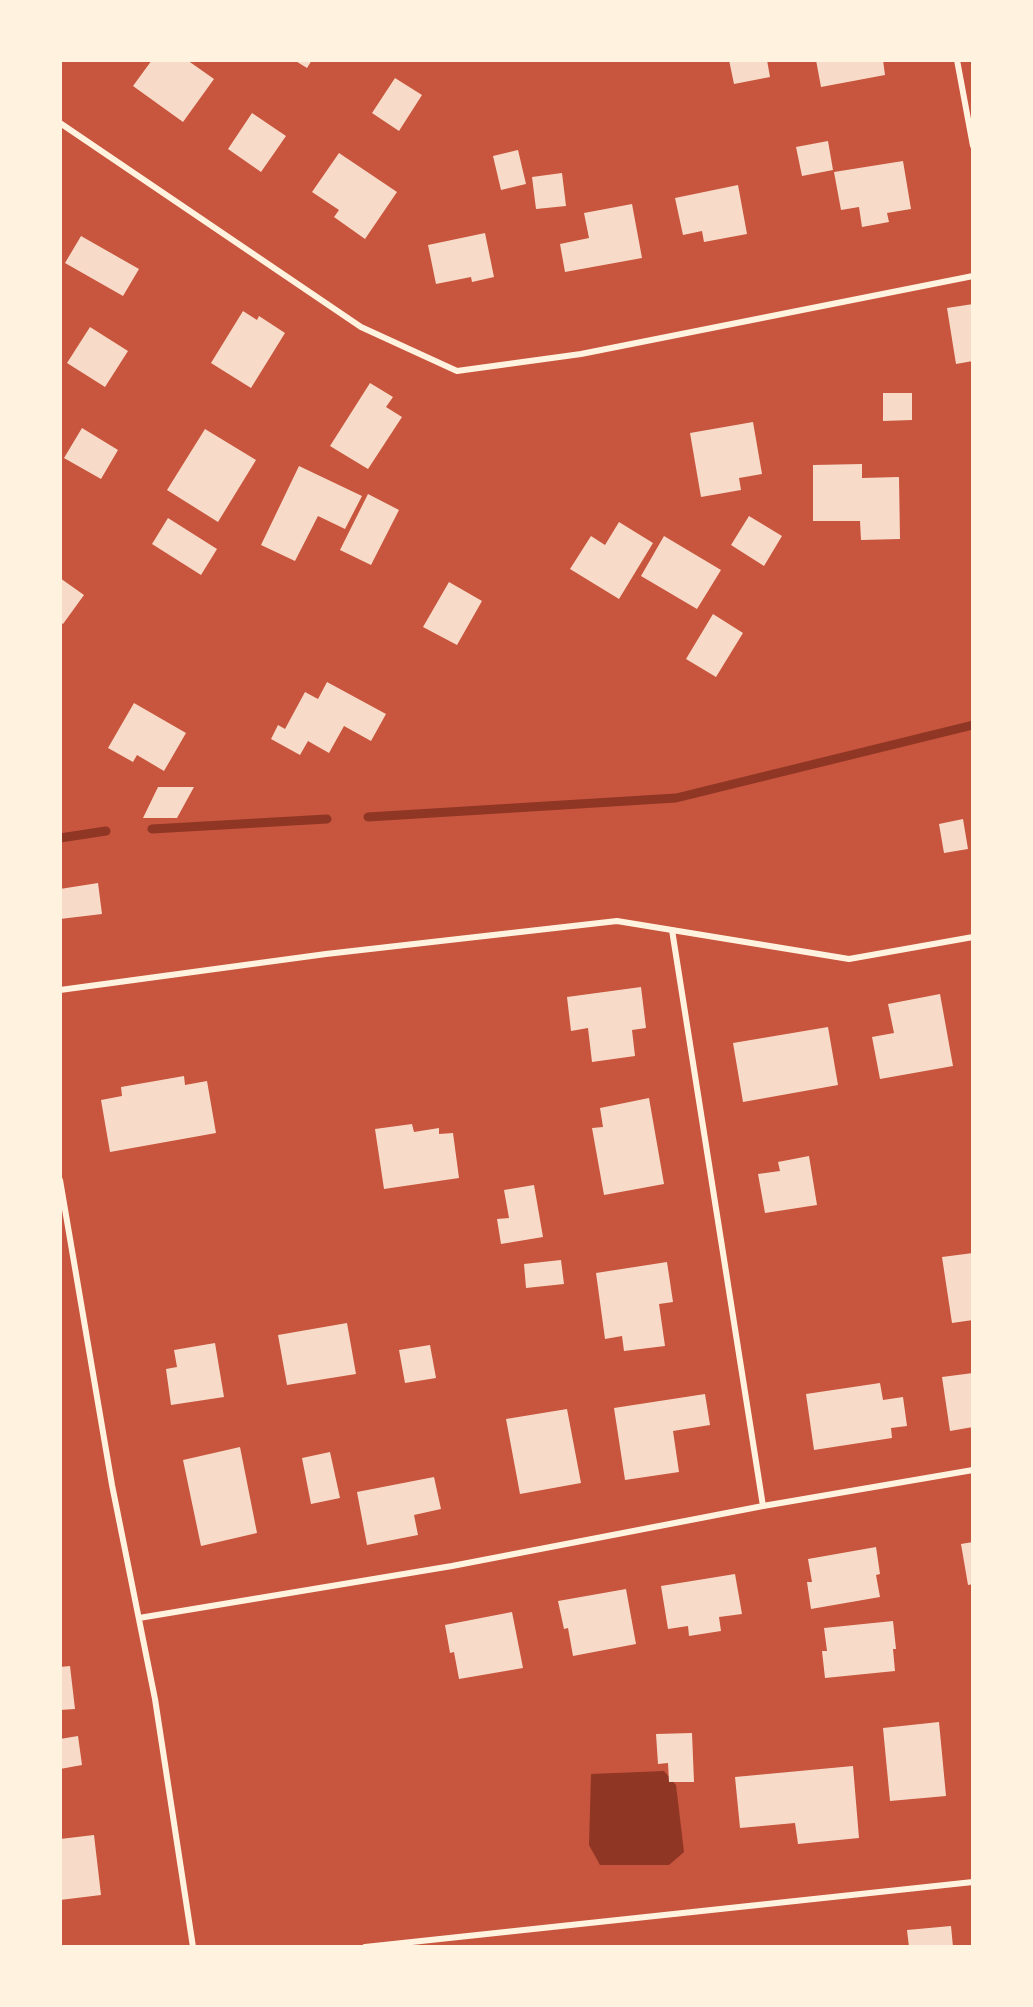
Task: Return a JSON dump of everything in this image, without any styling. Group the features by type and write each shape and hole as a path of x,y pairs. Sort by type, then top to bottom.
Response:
{"street":[{"path":"957,60 973,146"},
{"path":"60,123 362,327 457,371 580,354 973,276"},
{"path":"60,990 326,954 616,921 849,959 973,937"},
{"path":"672,930 763,1506"},
{"path":"60,1180 112,1485 155,1699 193,1947"},
{"path":"139,1618 452,1566 763,1506 973,1470"},
{"path":"365,1947 973,1882"}],"shaded area":[{"path":"664,1771 676,1785 684,1852 669,1865 600,1865 589,1845 591,1774"}],"building":[{"path":"152,60 187,60 214,79 183,122 133,86"},
{"path":"294,60 312,60 307,68"},
{"path":"729,60 767,60 770,77 734,84"},
{"path":"816,60 883,60 885,75 821,87"},
{"path":"395,78 422,95 399,131 372,113"},
{"path":"252,113 286,136 261,172 228,149"},
{"path":"828,141 833,170 802,176 796,147"},
{"path":"518,150 526,184 501,190 493,156"},
{"path":"339,153 397,192 365,239 334,217 339,210 312,192"},
{"path":"903,161 911,209 887,213 889,222 862,227 859,207 841,210 834,172"},
{"path":"562,173 566,206 536,209 532,177"},
{"path":"738,185 747,234 704,242 702,231 683,235 675,198"},
{"path":"632,204 642,258 565,272 560,244 589,238 584,213"},
{"path":"485,233 494,277 472,282 471,277 436,284 428,245"},
{"path":"81,236 139,269 123,296 65,263"},
{"path":"973,304 973,361 956,364 947,308"},
{"path":"243,311 257,320 259,316 285,333 251,388 211,363"},
{"path":"90,327 128,351 105,387 67,363"},
{"path":"370,383 393,397 386,407 402,417 368,469 330,446"},
{"path":"883,393 912,393 912,420 883,421"},
{"path":"753,422 762,474 739,478 741,490 701,497 690,433"},
{"path":"82,428 118,450 101,479 64,458"},
{"path":"205,429 256,460 218,522 167,490"},
{"path":"862,464 862,478 899,477 900,539 861,540 860,521 813,521 813,465"},
{"path":"299,466 362,496 345,529 318,516 295,561 261,545"},
{"path":"368,494 399,510 371,565 340,550"},
{"path":"749,516 782,536 764,566 731,545"},
{"path":"168,518 217,549 201,575 152,544"},
{"path":"619,522 653,543 619,599 570,569 591,536 605,545"},
{"path":"664,536 721,570 697,609 641,576"},
{"path":"60,578 84,595 63,624 60,622"},
{"path":"449,582 482,601 457,645 423,627"},
{"path":"713,614 743,633 716,677 686,659"},
{"path":"327,682 386,714 371,741 344,726 329,753 308,741 300,755 271,739 278,725 285,729 305,692 318,699"},
{"path":"134,703 186,733 164,771 137,755 133,762 108,748"},
{"path":"158,787 194,787 177,818 143,818"},
{"path":"963,819 968,849 944,853 939,824"},
{"path":"98,883 102,914 60,919 60,889"},
{"path":"641,987 646,1028 632,1030 635,1056 592,1062 588,1028 571,1031 567,997"},
{"path":"940,994 953,1066 880,1079 872,1037 894,1033 888,1004"},
{"path":"828,1027 838,1085 743,1102 733,1043"},
{"path":"184,1076 185,1085 207,1081 216,1133 110,1152 101,1100 122,1096 121,1087"},
{"path":"649,1098 664,1184 604,1195 592,1128 603,1127 600,1108"},
{"path":"412,1124 414,1132 439,1128 439,1134 453,1133 459,1178 384,1189 375,1129"},
{"path":"809,1156 817,1205 765,1213 758,1174 780,1171 778,1162"},
{"path":"534,1185 543,1237 501,1244 497,1219 509,1218 504,1190"},
{"path":"973,1253 973,1320 952,1323 942,1257"},
{"path":"561,1260 564,1284 526,1288 524,1264"},
{"path":"667,1262 673,1302 659,1304 665,1346 624,1351 622,1336 605,1339 596,1273"},
{"path":"347,1323 356,1374 287,1385 278,1335"},
{"path":"215,1343 224,1397 171,1405 166,1369 177,1367 174,1350"},
{"path":"430,1345 436,1378 405,1383 399,1350"},
{"path":"973,1373 973,1427 950,1431 942,1377"},
{"path":"880,1383 883,1400 903,1397 907,1426 891,1428 892,1438 814,1450 806,1394"},
{"path":"705,1394 710,1425 673,1431 679,1472 625,1480 614,1408"},
{"path":"567,1409 581,1483 520,1494 506,1419"},
{"path":"240,1447 257,1533 201,1546 183,1460"},
{"path":"330,1452 340,1498 311,1504 302,1458"},
{"path":"434,1477 441,1509 414,1515 418,1535 367,1545 357,1492"},
{"path":"973,1542 973,1584 968,1585 961,1544"},
{"path":"876,1547 880,1574 876,1575 880,1597 811,1609 807,1582 812,1582 808,1559"},
{"path":"735,1574 742,1614 719,1617 721,1631 689,1636 688,1626 668,1629 661,1586"},
{"path":"626,1589 636,1644 573,1656 568,1628 564,1629 558,1601"},
{"path":"512,1612 523,1668 459,1679 454,1652 450,1653 445,1625"},
{"path":"893,1621 896,1649 893,1649 895,1671 825,1678 822,1651 827,1651 824,1628"},
{"path":"70,1666 75,1709 60,1710 60,1667"},
{"path":"939,1722 946,1796 890,1801 883,1728"},
{"path":"692,1733 694,1782 669,1782 668,1763 658,1764 656,1734"},
{"path":"78,1736 82,1765 60,1769 60,1739"},
{"path":"853,1766 859,1838 798,1844 795,1823 740,1828 735,1777"},
{"path":"94,1835 101,1895 60,1900 60,1839"},
{"path":"951,1926 953,1947 909,1947 907,1930"}],"waterway":[{"path":"368,817 676,798 973,725"},
{"path":"152,829 327,819"},
{"path":"60,838 106,831"}]}
